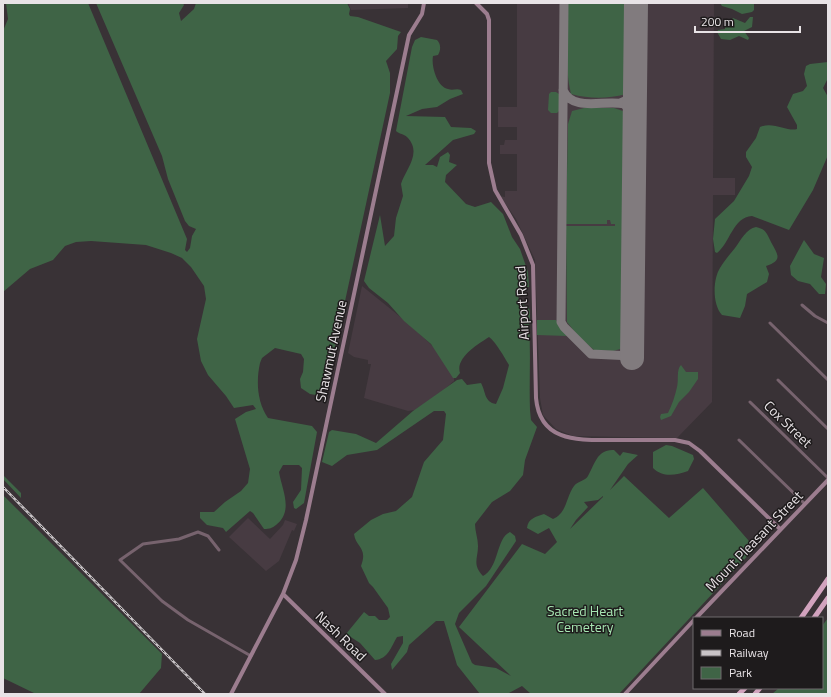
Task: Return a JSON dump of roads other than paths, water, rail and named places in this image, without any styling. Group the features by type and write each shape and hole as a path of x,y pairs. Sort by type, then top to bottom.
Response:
{"highway":[{"path":"802,617 828,579"},
{"path":"815,617 828,598"}],"street":[{"name":"Shawmut Avenue","path":"231,694 282,594 296,560 306,520 409,35 422,14 424,3"},
{"name":"Airport Road","path":"476,3 487,14 489,20 490,173 497,194 521,235 533,265 536,398 541,417 554,432 572,439 678,440 692,445 780,529"},
{"path":"802,305 815,316 828,323"},
{"path":"770,323 828,380"},
{"path":"778,380 828,429"},
{"name":"Cox Street","path":"750,402 828,479"},
{"path":"739,440 805,504"},
{"name":"Mount Pleasant Street","path":"697,617 828,479"},
{"path":"220,550 208,536 198,532 179,539 143,544 120,560 162,601 188,620 251,656"},
{"name":"Nash Road","path":"282,594 385,694"},
{"path":"625,694 693,621"}],"railway":[{"path":"3,487 205,694"}],"park label":[{"name":"Sacred Heart Cemetery","path":"585,620"}]}
